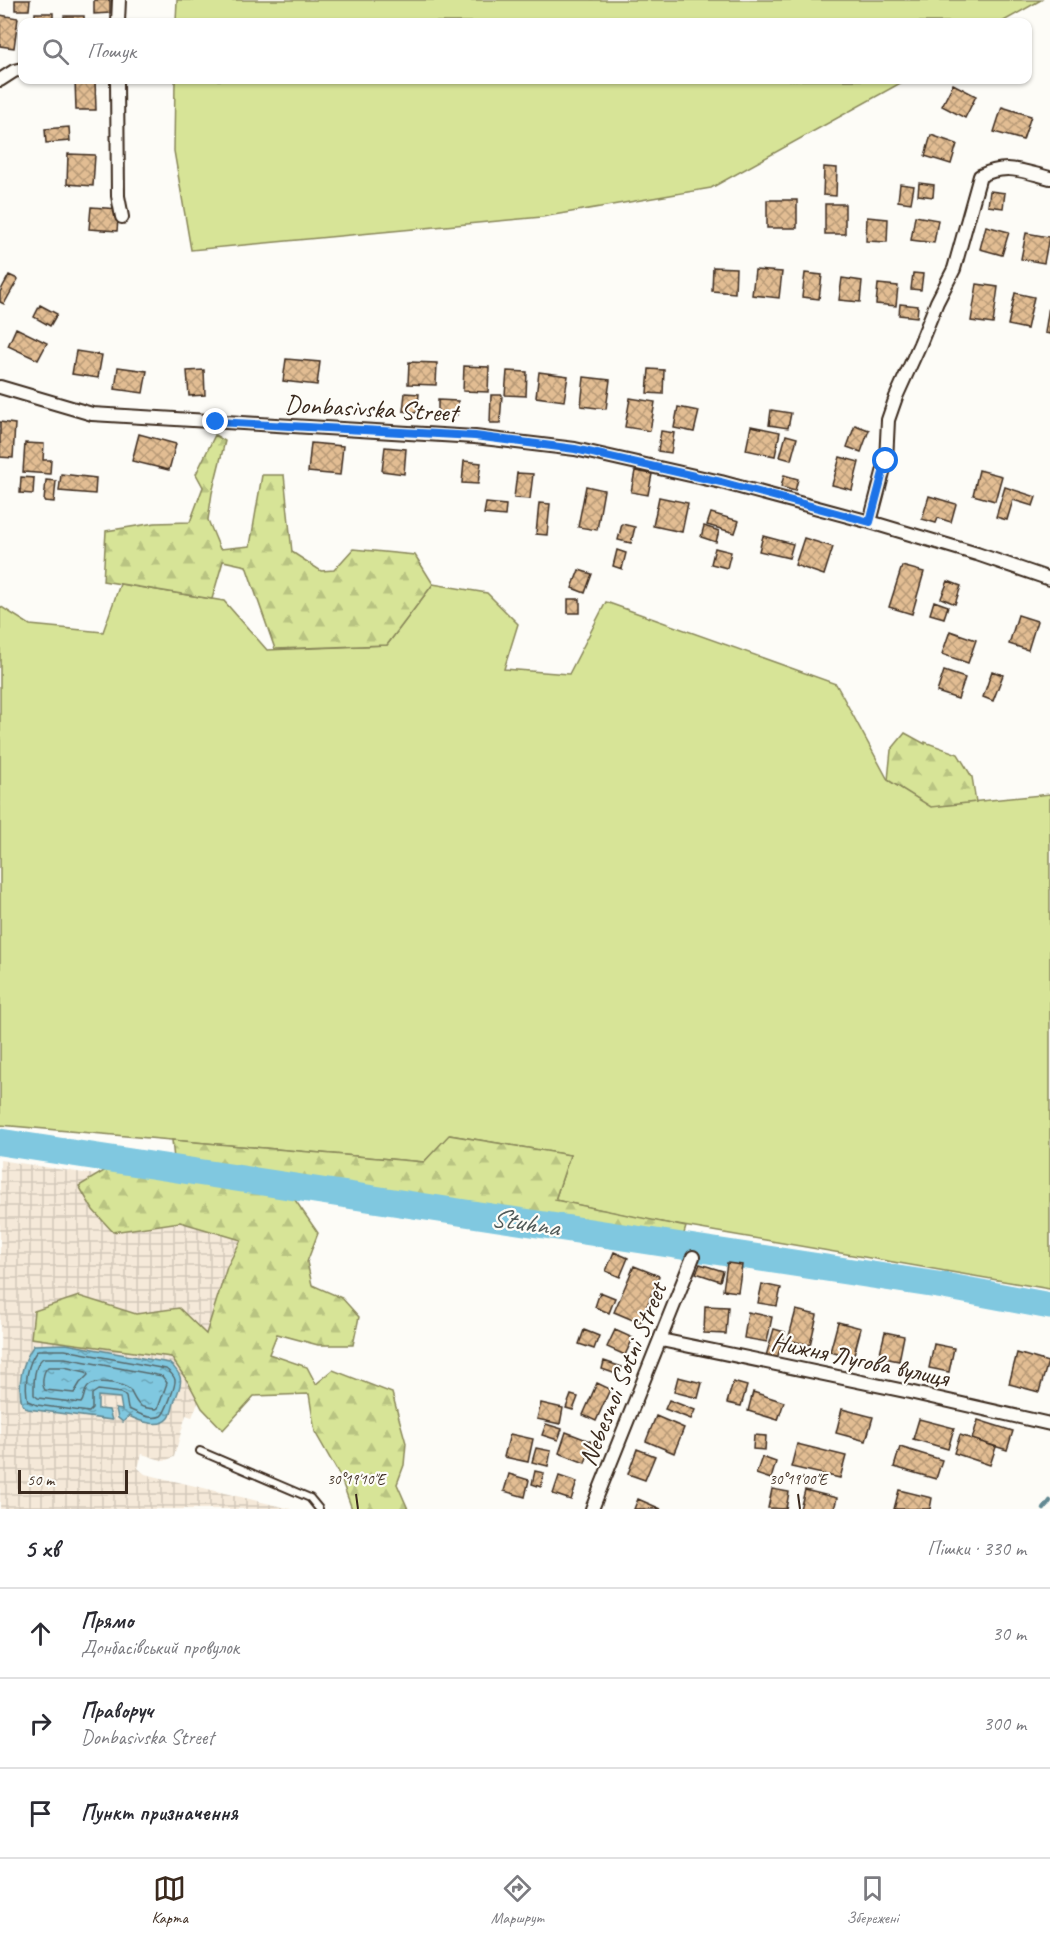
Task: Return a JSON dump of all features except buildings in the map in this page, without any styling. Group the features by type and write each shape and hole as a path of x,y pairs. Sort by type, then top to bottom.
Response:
{"street":[{"path":"118,18 119,0"},
{"path":"0,80 18,70"},
{"path":"117,84 118,196 122,218"},
{"path":"870,522 886,461 888,420 937,302 954,269 980,176 994,169 1011,168 1050,178"},
{"name":"Donbasivska Street","path":"0,387 92,414 475,436 575,449 721,482 870,522 1050,579"},
{"name":"Nebesnoi Sotni Street","path":"592,1509 693,1257"},
{"name":"Нижня Лугова вулиця","path":"661,1340 949,1400 1050,1424"}],"lane":[{"path":"200,1451 310,1498 320,1509"}],"shaded area":[{"path":"0,1160 270,1202 215,1364 192,1417 186,1415 174,1457 164,1461 142,1454 138,1468 145,1474 291,1509 0,1509"}],"green space":[{"path":"177,0 1041,0 1009,18 176,18"},
{"path":"175,84 899,84 711,188 542,217 191,250 174,151"},
{"path":"215,435 225,441 208,520 220,549 250,546 262,475 284,475 292,552 321,571 334,570 353,549 415,555 433,584 387,645 275,649 246,566 223,561 212,599 103,581 106,531 155,523 190,522 203,487 196,474"},
{"path":"120,584 224,601 267,650 387,645 433,584 487,593 518,624 504,669 569,674 606,602 836,684 888,780 931,806 1050,794 1050,1289 654,1221 555,1200 570,1155 450,1135 424,1162 0,1125 0,606 30,625 103,632"},
{"path":"905,733 925,744 925,742 958,754 972,777 976,802 931,807 888,780 891,750"},
{"path":"449,1135 570,1155 555,1200 686,1227 682,1240 494,1205 174,1159 172,1140 424,1162"},
{"path":"109,1168 293,1197 318,1233 307,1262 312,1285 342,1298 359,1317 353,1345 318,1345 277,1334 269,1354 307,1367 316,1384 333,1370 392,1393 406,1443 404,1465 397,1484 408,1509 352,1509 340,1476 315,1432 309,1394 254,1396 223,1430 202,1408 171,1357 31,1338 34,1311 79,1296 136,1314 179,1308 206,1334 227,1267 241,1240 180,1222 113,1232 93,1210 79,1186"}],"water":[{"path":"66,1344 169,1363 178,1372 181,1380 169,1418 155,1424 129,1416 123,1422 118,1418 116,1409 122,1410 120,1398 98,1396 98,1409 109,1410 112,1420 28,1409 22,1404 20,1389 24,1366 34,1345"}],"waterway":[{"name":"Stuhna","path":"0,1142 944,1286 1050,1306"},
{"path":"1044,1509 1050,1501"}],"route":[{"path":"216,422 475,436 575,449 721,482 870,522 886,461"}]}
